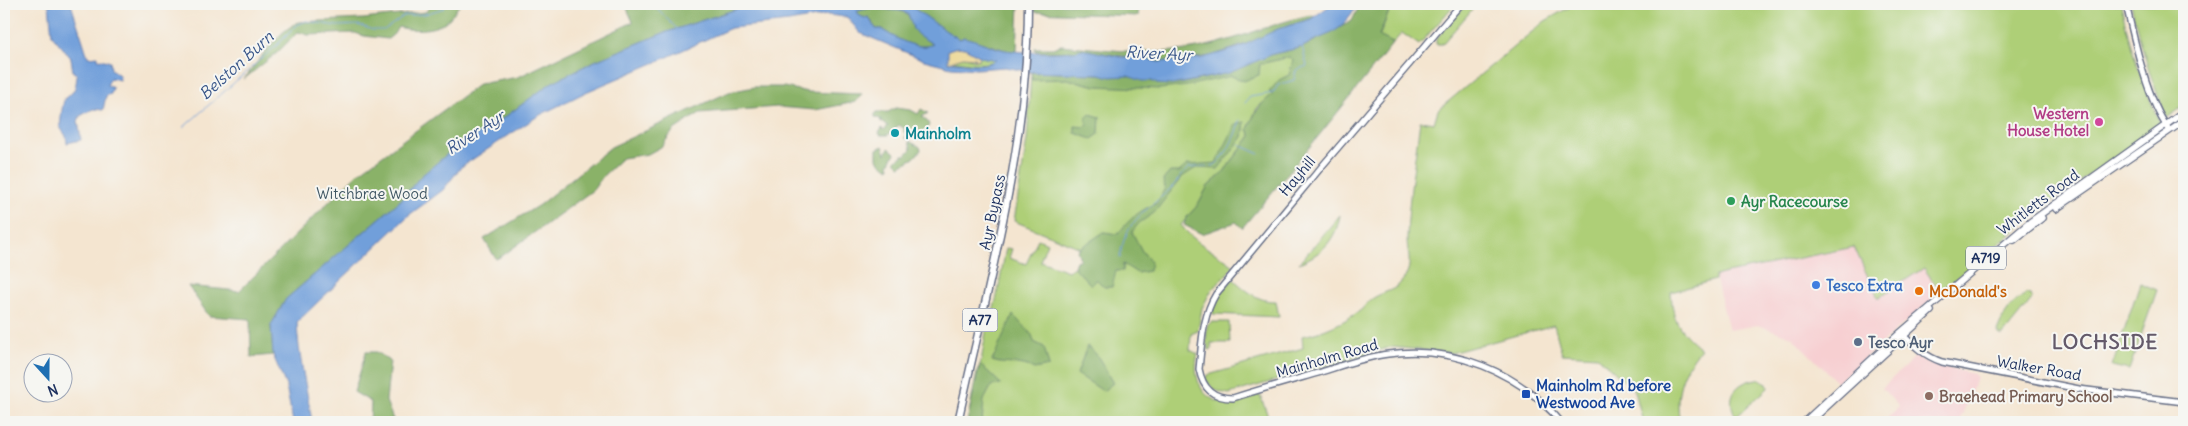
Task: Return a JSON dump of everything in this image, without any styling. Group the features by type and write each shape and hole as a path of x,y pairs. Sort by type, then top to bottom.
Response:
{"highway":[{"name":"Ayr Bypass","path":"958,422 1009,197 1026,79 1028,4"}],"main road":[{"name":"Whitletts Road","path":"1804,422 2030,222 2184,112"},
{"name":"Whitletts Road","path":"1810,422 1902,334 2032,225 2184,121"}],"street":[{"name":"Hayhill","path":"1204,385 1199,369 1208,308 1216,294 1311,179 1461,4"},
{"path":"2126,4 2142,69 2165,125 2170,131"},
{"name":"Walker Road","path":"1902,334 1928,357 1942,362 2079,388 2184,402"},
{"name":"Mainholm Road","path":"1204,385 1213,394 1222,398 1233,398 1360,359 1413,352 1441,354 1493,369 1518,382 1549,408 1561,422"}],"shaded area":[{"path":"1855,247 1878,297 1924,268 1940,292 1837,382 1792,337 1758,325 1729,330 1715,276"},
{"name":"Braehead Primary School","path":"1916,356 1928,363 1974,374 1977,378 1959,422 1883,422 1899,407 1882,388"}],"green space":[{"path":"431,4 461,4 450,18 440,25 422,29 398,27 388,39 355,33 308,35 298,32 278,52 244,79 276,39 299,22 363,19 426,12"},
{"name":"Witchbrae Wood","path":"625,4 752,4 661,34 595,61 551,83 420,177 402,199 286,299 271,325 273,355 251,357 250,319 209,316 188,286 239,291 357,174 479,84 518,77 633,22"},
{"path":"906,4 1019,4 1017,51 1009,51 964,37 960,39"},
{"path":"1035,4 1139,4 1138,16 1035,12"},
{"path":"1360,4 1392,4 1379,36 1393,43 1242,228 1236,222 1202,234 1184,225 1186,218 1197,206 1208,186 1222,174 1251,136 1248,129 1255,114 1264,101 1273,94 1269,92 1279,80 1289,75 1293,60 1290,57 1260,64 1259,75 1244,81 1231,76 1187,86 1160,89 1096,86 1067,79 1032,80 1031,72 1124,75 1152,81 1157,84 1180,84 1220,75 1273,54 1303,47 1352,21"},
{"path":"1392,4 1455,4 1419,45 1402,33 1393,43 1379,37"},
{"path":"1467,4 1477,4 1442,44 1436,44 1436,39"},
{"name":"Ayr Racecourse","path":"1575,4 2121,4 2128,36 2161,126 2042,208 1940,292 1924,268 1878,298 1854,247 1722,274 1715,276 1715,280 1671,292 1673,311 1678,324 1687,336 1701,349 1689,365 1681,383 1678,402 1680,422 1643,422 1635,391 1597,356 1562,354 1554,325 1451,353 1391,347 1229,394 1212,387 1205,378 1208,375 1303,348 1302,336 1325,330 1340,323 1361,310 1373,298 1393,289 1404,279 1409,265 1407,239 1409,210 1420,121 1434,123 1438,110 1545,21"},
{"path":"2131,4 2184,4 2184,106 2167,118 2146,62"},
{"path":"870,8 892,9 903,12 911,21 913,29 934,44 928,46 914,45 893,37 882,29 876,29 869,17 860,16 857,11"},
{"path":"1310,15 1315,17 1278,29 1252,42 1211,56 1163,62 1082,50 1077,52 1035,51 1035,48 1053,48 1061,45 1139,52 1186,50 1218,43"},
{"path":"1299,48 1307,66 1257,108 1248,129 1251,136 1222,174 1208,186 1197,206 1181,225 1199,242 1234,266 1211,291 1202,308 1198,331 1191,334 1190,350 1198,354 1196,371 1201,387 1205,393 1219,401 1233,402 1260,395 1268,416 1277,422 967,422 987,326 992,316 997,296 1006,248 1012,249 1009,258 1026,264 1038,239 1047,243 1040,261 1068,271 1074,267 1076,261 1123,270 1123,245 1093,253 1014,221 1027,140 1031,75 1180,85 1230,74 1267,58"},
{"path":"963,57 978,60 981,57 997,60 979,64 952,61"},
{"path":"754,87 784,87 808,92 862,94 856,102 815,110 777,107 700,113 674,130 661,147 648,154 622,158 604,175 593,190 496,259 484,239 539,205 611,147 729,92"},
{"path":"896,108 911,110 918,114 921,109 928,113 922,117 928,122 929,126 923,132 916,132 915,129 907,139 904,138 907,135 903,131 905,129 899,125 888,135 880,135 879,133 882,128 884,130 888,126 880,121 882,120 875,117 875,114 877,112 888,112"},
{"path":"1090,114 1100,117 1099,134 1092,139 1075,133 1075,126 1084,127 1088,125 1085,119"},
{"path":"1245,122 1243,137 1218,169 1196,168 1182,177 1154,213 1139,223 1132,232 1142,251 1151,262 1149,271 1137,273 1123,264 1123,271 1116,271 1112,287 1104,287 1096,279 1091,285 1074,267 1076,261 1080,259 1077,250 1104,232 1118,234 1135,216 1157,203 1165,188 1163,180 1170,172 1179,172 1187,165 1216,163 1235,124"},
{"path":"909,141 920,147 921,150 914,158 900,166 895,161 906,155 911,149"},
{"path":"883,146 886,154 889,148 895,153 889,164 890,167 887,168 877,159 877,149"},
{"path":"1340,215 1335,232 1327,245 1315,255 1299,263"},
{"path":"1233,279 1258,297 1264,300 1276,301 1279,317 1213,314 1212,309 1222,291"},
{"path":"2140,283 2157,290 2129,370 2112,366"},
{"path":"2026,294 2033,298 2003,335 2000,335 1997,331 2005,315 2016,301"},
{"path":"1013,315 1032,335 1034,342 1044,347 1049,366 1034,369 1024,365 992,361"},
{"path":"1211,322 1229,322 1230,343 1211,343 1212,349 1209,350 1206,342 1207,326"},
{"path":"1087,346 1098,358 1113,383 1103,391 1077,374"},
{"path":"366,352 377,352 390,361 386,401 394,422 370,422 371,402 354,392"},
{"path":"980,364 1001,384 992,385 984,400 982,422 967,422"},
{"path":"1757,379 1767,384 1768,388 1736,417 1732,403 1734,392 1743,383"}],"sand":[{"path":"957,47 965,48 981,57 974,61 975,58 963,57 948,62 946,58 947,50"}],"water":[{"path":"46,4 71,4 88,57 98,56 98,59 110,61 111,69 119,75 120,80 111,78 107,85 113,88 111,94 106,96 103,110 93,109 80,116 78,121 81,140 67,143 66,136 60,127 63,104 65,98 75,88 77,74 73,72 71,58 52,35 49,5"},
{"path":"752,4 906,4 960,39 964,37 1001,49 1066,52 1082,49 1121,57 1141,57 1158,62 1203,58 1238,48 1278,29 1311,19 1332,4 1359,4 1342,26 1303,47 1273,54 1229,73 1172,85 1142,81 1128,76 1110,77 1100,74 1031,72 1005,67 976,69 951,67 924,60 860,33 847,17 827,15 789,22 731,28 586,92 538,116 461,167 443,190 409,215 297,322 301,360 312,422 293,422 286,386 273,355 271,325 286,299 402,199 420,177 451,151 505,117 551,83 595,61 661,34","holes":["870,8 903,11 909,16 913,29 918,35 933,44 927,46 914,45 881,29 876,29 868,17 860,16 857,11","957,47 965,48 981,57 996,60 984,64 948,62 948,50"]}],"waterway":[{"name":"Belston Burn","path":"184,127 297,25 306,21 337,26 358,25 373,30 384,30 404,16 425,14 444,8 445,4"},
{"name":"Belston Burn","path":"653,4 678,30"},
{"path":"1245,103 1250,97 1273,93 1278,85 1294,80 1296,70 1307,66 1302,46"},
{"path":"1120,258 1126,236 1136,220 1171,188 1188,168 1209,167 1217,164 1229,146 1240,120"},
{"path":"1240,145 1260,154"}],"place":[{"name":"Western House Hotel","path":"2099,122"},
{"name":"Mainholm","path":"895,133"},
{"name":"Ayr Racecourse","path":"1731,201"},
{"name":"Tesco Extra","path":"1816,285"},
{"name":"McDonald's","path":"1919,291"},
{"name":"Tesco Ayr","path":"1858,342"},
{"name":"Mainholm Rd before Westwood Ave","path":"1526,394"},
{"name":"Braehead Primary School","path":"1929,396"}],"district":[{"name":"LOCHSIDE","path":"2105,341"}],"water label":[{"name":"River Ayr","path":"1159,53"},
{"name":"River Ayr","path":"475,132"}]}
